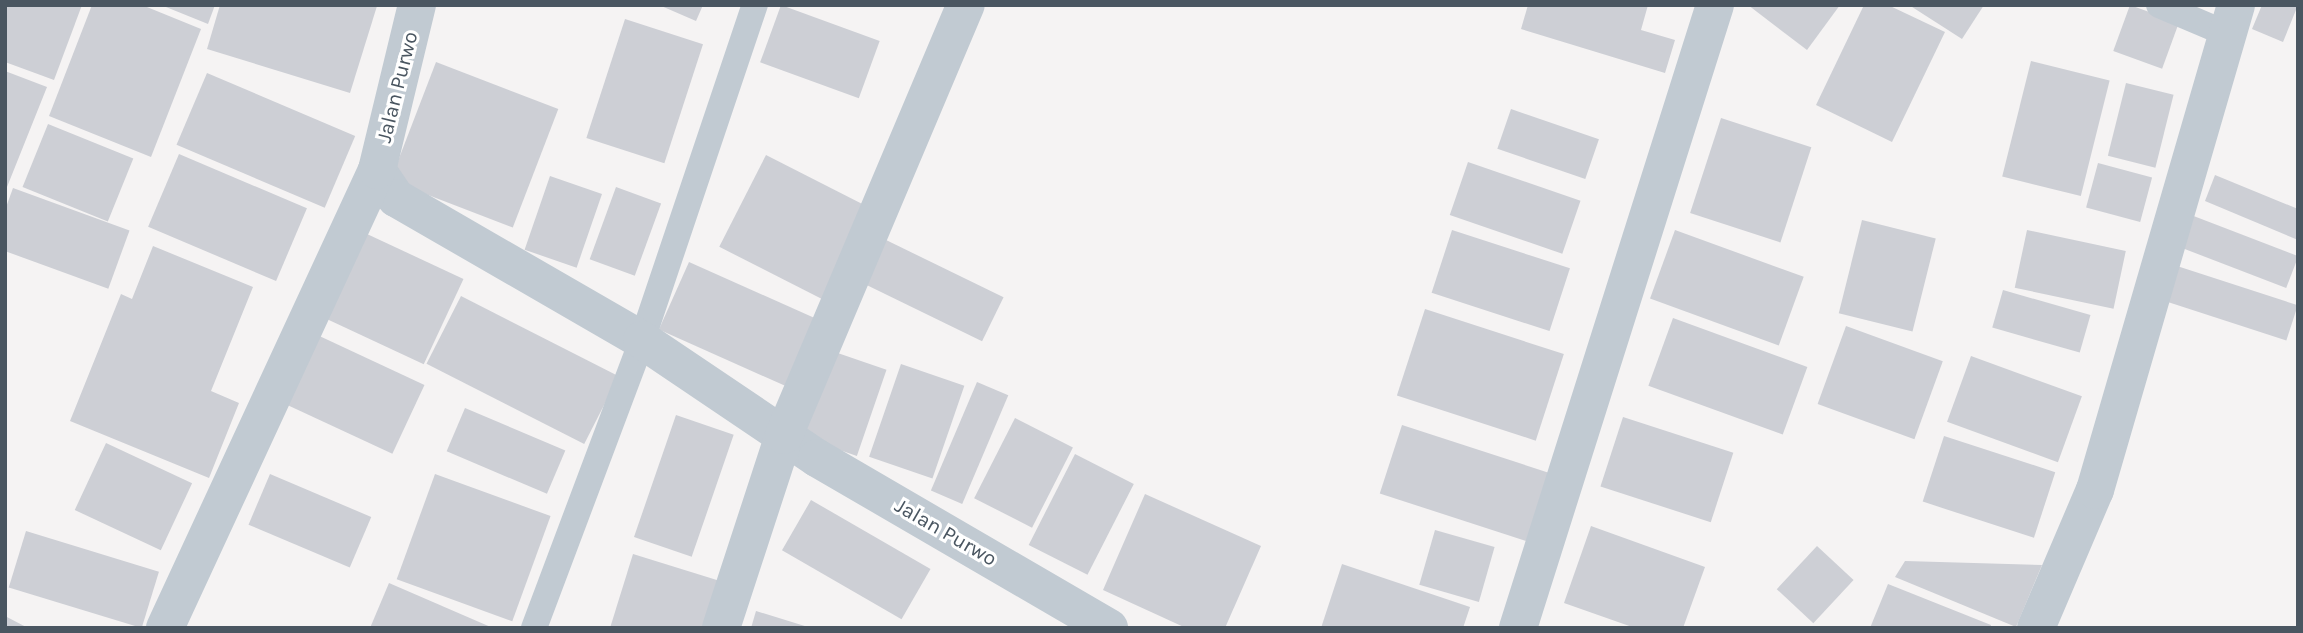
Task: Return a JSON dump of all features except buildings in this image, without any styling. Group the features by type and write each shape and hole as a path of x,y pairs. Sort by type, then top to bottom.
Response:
{"street":[{"name":"Jalan Purwo","path":"165,628 377,170 417,5"},
{"path":"721,628 784,435 966,5"},
{"path":"1518,628 1714,5"},
{"path":"2036,628 2095,490 2230,19"},
{"name":"Jalan Purwo","path":"377,170 396,198 642,340 784,435 1109,628"}],"lane":[{"path":"534,628 642,340 755,5"},
{"path":"2159,5 2230,19"}]}
